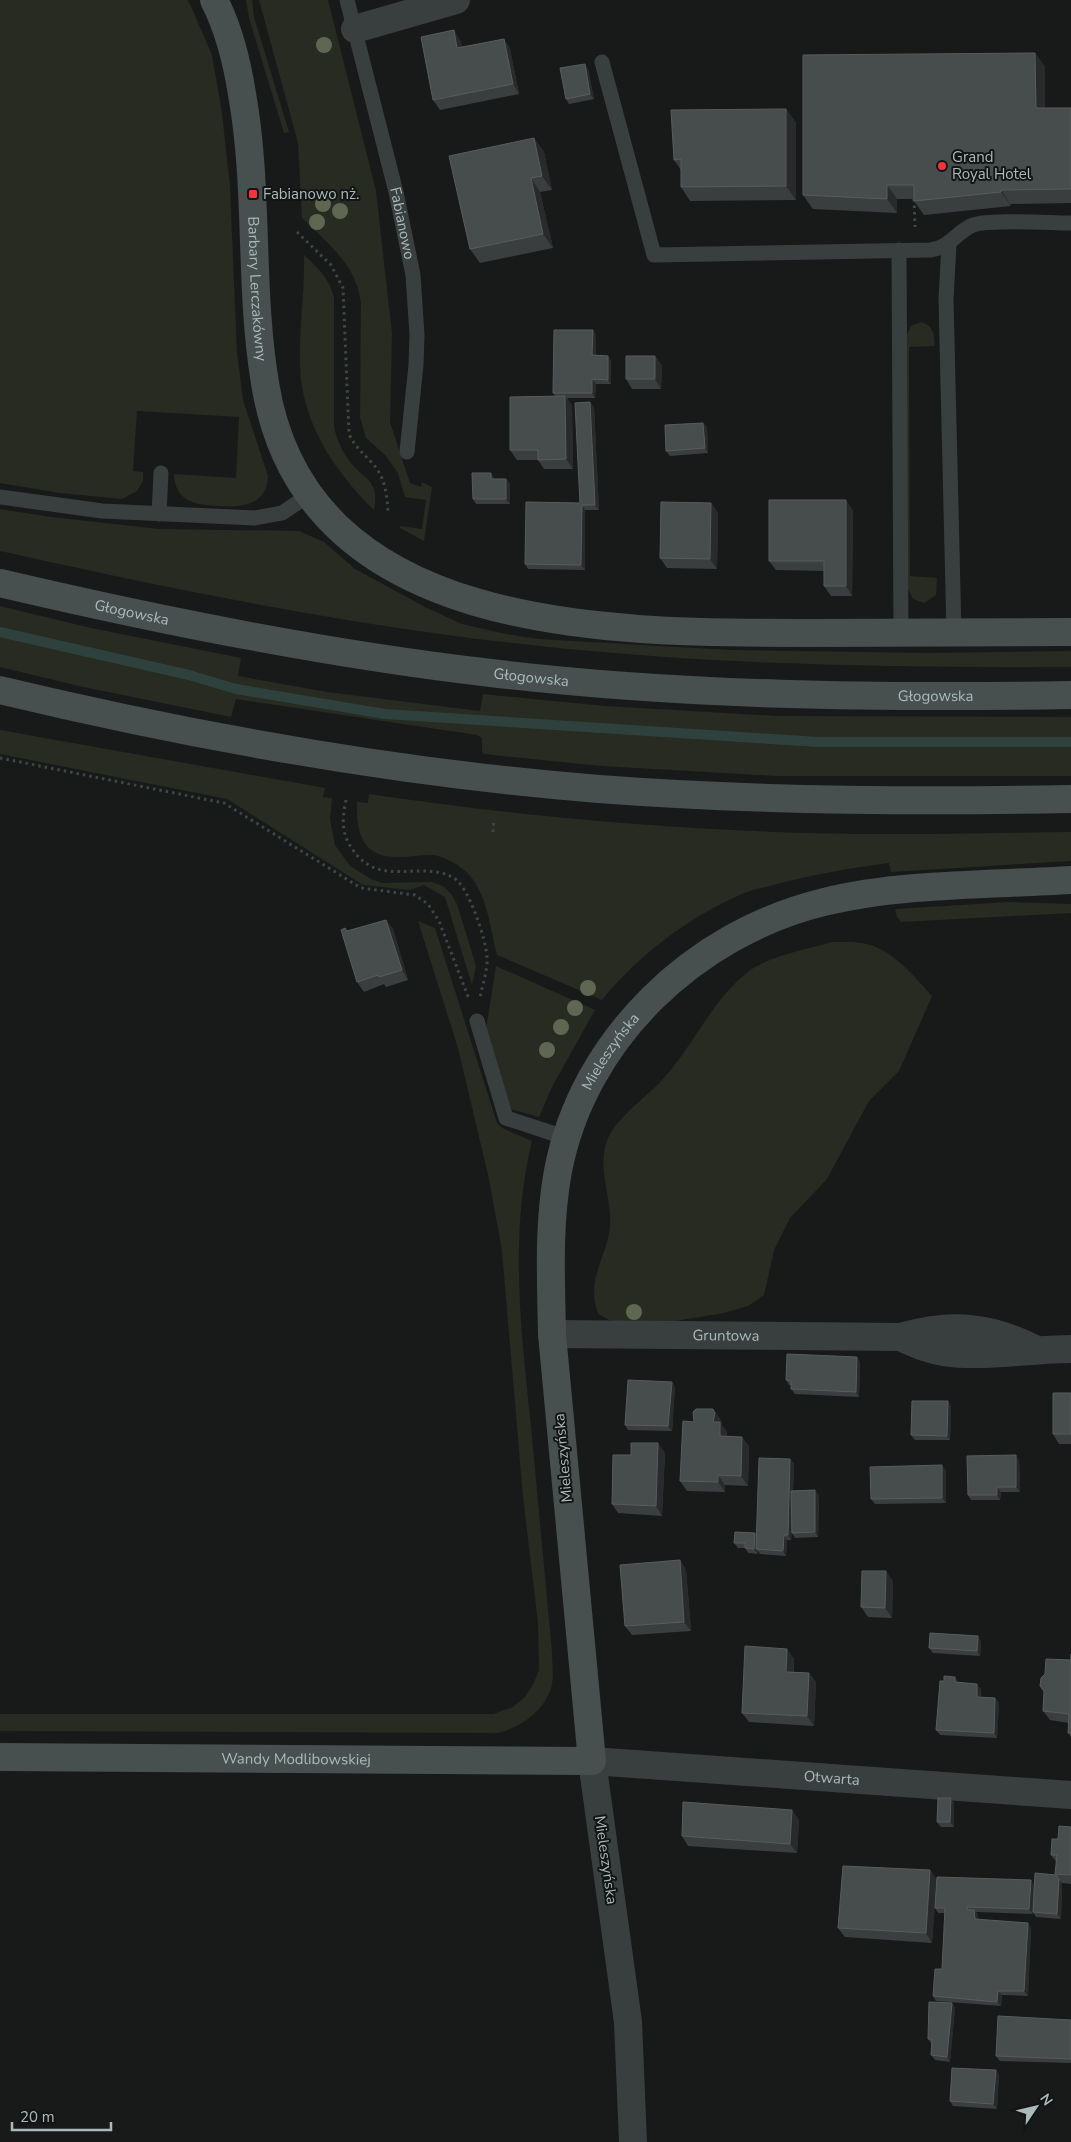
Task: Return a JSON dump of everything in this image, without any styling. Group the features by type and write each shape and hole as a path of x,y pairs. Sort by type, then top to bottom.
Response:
{"street":[{"name":"Barbary Lerczakówny","path":"214,0 223,19 234,54 245,108 253,194 258,319 267,395 275,427 286,458 314,502"},
{"path":"355,29 456,0"},
{"path":"314,502 366,549 415,579 459,598 506,612 578,623 633,628 750,633 1071,632"},
{"name":"Głogowska","path":"0,583 229,634 493,674 607,685 779,695 1071,695"},
{"path":"0,690 162,726 306,753 540,784 716,796 793,799 1071,799"},
{"name":"Mieleszyńska","path":"633,2142 628,2022 592,1761 552,1334 552,1214 558,1170 567,1138 585,1089 629,1022 654,995 716,946 782,914 825,902 907,890 1071,880"},
{"name":"Gruntowa","path":"552,1334 900,1337 942,1352 985,1354 1034,1349 1071,1349"},
{"name":"Wandy Modlibowskiej","path":"0,1757 592,1761"},
{"name":"Otwarta","path":"592,1761 1071,1795"}],"lane":[{"name":"Fabianowo","path":"347,0 396,192 413,276 417,335 416,365 407,452"},
{"path":"602,62 654,256 939,249 949,244 966,230 982,223 1071,222"},
{"path":"949,244 946,299 954,633"},
{"path":"898,250 901,633"},
{"path":"159,514 161,473"},
{"path":"0,496 102,510 159,514 263,517 314,502"},
{"path":"476,1021 506,1118 567,1138"}],"path":[{"path":"297,232 331,265 343,288 345,298 347,426 352,441 378,469 386,490 388,512"},
{"path":"0,758 224,803 361,888 415,895 423,899 439,921 476,1021"},
{"path":"346,800 342,818 344,832 348,844 362,862 389,872 439,872 459,882 468,893 487,958 476,1021"},
{"path":"493,832 494,819"}],"shaded area":[{"path":"0,0 187,0 190,4 212,55 222,113 230,187 237,353 243,400 268,476 267,486 263,493 252,503 236,506 202,505 183,496 178,491 175,483 174,474 236,478 239,417 137,411 133,471 143,472 143,481 137,491 122,499 60,493 0,483"},
{"path":"246,0 252,0 254,17 289,132 284,133 249,18"},
{"path":"259,0 328,0 376,191 392,333 390,422 410,483 421,487 422,482 432,487 424,541 400,528 400,526 422,529 426,500 405,497 398,473 385,455 366,438 360,417 361,302 358,288 347,265 331,246 302,218 298,143"},
{"path":"304,255 319,269 326,279 334,298 334,427 345,455 373,487 375,493 374,510 346,479 334,462 323,445 306,406 300,365"},
{"path":"921,322 931,328 934,334 935,346 909,347 910,576 937,578 936,595 924,603 913,599 908,589 906,337 911,326"},
{"path":"0,509 51,517 159,529 299,531 324,542 355,569 427,608 462,624 538,639 730,650 929,653 1071,651 1071,667 872,666 739,661 540,646 404,629 202,594 0,551"},
{"path":"0,606 91,628 241,658 238,676 327,692 480,711 483,694 605,706 778,716 1071,717 1071,776 776,776 601,766 484,754 482,751 482,738 477,735 236,699 231,717 79,686 0,667"},
{"path":"0,730 325,788 323,797 332,798 330,819 335,845 350,866 371,879 382,883 432,882 443,886 451,894 457,904 476,966 472,985 445,897 424,885 410,890 363,885 227,799 0,754"},
{"path":"369,794 470,808 572,819 725,830 850,834 1071,832 1071,861 891,872 889,863 816,875 752,890 720,904 665,940 631,968 602,1000 497,955 483,898 472,878 457,865 445,858 433,855 386,856 376,853 369,848 360,833 357,802 368,803"},
{"path":"1010,902 1071,904 1071,913 901,922 897,917 895,909"},
{"path":"418,921 435,928 497,1123 504,1129 532,1141 525,1176 521,1212 519,1283 552,1652 552,1684 545,1701 532,1716 516,1726 498,1733 0,1731 0,1714 493,1714 513,1707 525,1697 533,1685 539,1670 538,1623 523,1497 502,1251 489,1179 458,1048"},
{"path":"833,942 858,942 882,950 901,963 932,996 899,1071 869,1101 827,1179 790,1218 774,1250 764,1295 748,1306 724,1313 657,1324 613,1322 598,1314 595,1303 595,1283 609,1234 610,1223 604,1155 606,1144 615,1126 663,1079 723,996 748,972 756,966 777,957"},
{"path":"496,966 595,1010 552,1087 539,1117 510,1109 486,1030"}],"building":[{"path":"454,30 457,48 504,39 513,84 433,100 421,37"},
{"path":"1035,53 1036,108 1071,108 1071,189 1001,190 1001,192 914,201 914,185 887,185 887,199 803,195 803,55"},
{"path":"585,64 590,94 566,99 560,68"},
{"path":"786,109 786,186 681,187 681,159 674,160 671,110"},
{"path":"534,138 542,176 531,178 543,234 470,249 449,156"},
{"path":"554,330 593,330 592,355 608,356 608,380 592,379 592,393 553,393"},
{"path":"626,356 655,356 655,379 626,379"},
{"path":"565,396 566,459 538,460 538,450 510,450 510,397"},
{"path":"590,402 595,505 582,505 581,565 525,564 526,502 580,503 575,403"},
{"path":"703,423 705,448 666,451 665,425"},
{"path":"472,473 491,473 491,479 506,479 506,499 473,499"},
{"path":"769,500 846,500 846,586 824,586 824,561 769,561"},
{"path":"661,502 711,503 710,559 660,558"},
{"path":"386,920 402,970 357,982 341,930 345,928 347,931"},
{"path":"787,1354 857,1357 856,1392 791,1389 791,1381 786,1380"},
{"path":"628,1380 672,1382 668,1426 625,1425"},
{"path":"1053,1393 1071,1393 1071,1434 1053,1434"},
{"path":"912,1401 948,1401 947,1436 911,1435"},
{"path":"696,1409 713,1409 715,1413 713,1422 720,1422 720,1436 742,1437 741,1476 718,1475 718,1482 680,1481 683,1421 694,1422 693,1412"},
{"path":"631,1443 658,1443 656,1506 612,1504 613,1455 631,1455"},
{"path":"1016,1455 1016,1487 997,1487 997,1495 968,1495 967,1456"},
{"path":"759,1458 790,1459 788,1535 784,1535 783,1551 756,1549"},
{"path":"942,1465 942,1498 871,1499 870,1467"},
{"path":"815,1490 815,1532 792,1533 791,1491"},
{"path":"735,1532 755,1533 754,1549 745,1548 745,1543 734,1543"},
{"path":"680,1560 684,1622 625,1626 620,1565"},
{"path":"862,1571 886,1571 885,1608 861,1607"},
{"path":"930,1633 978,1636 977,1651 929,1648"},
{"path":"745,1646 787,1649 786,1672 809,1673 807,1716 742,1713"},
{"path":"1046,1659 1071,1660 1071,1733 1068,1733 1069,1714 1043,1711 1044,1691 1040,1686 1041,1678 1045,1674"},
{"path":"944,1676 955,1677 955,1682 977,1684 977,1697 995,1698 994,1733 936,1730 940,1681 944,1681"},
{"path":"938,1798 951,1798 950,1822 937,1822"},
{"path":"683,1802 792,1810 790,1844 682,1836"},
{"path":"1059,1826 1071,1827 1071,1875 1055,1874 1057,1855 1051,1855 1052,1839 1058,1839"},
{"path":"843,1866 930,1870 926,1933 838,1928"},
{"path":"1035,1873 1056,1875 1059,1879 1057,1914 1033,1912"},
{"path":"937,1877 1031,1880 1029,1909 967,1907 967,1910 974,1910 975,1919 1028,1923 1024,1991 998,1991 997,2002 933,1996 935,1969 942,1969 945,1908 935,1908"},
{"path":"929,2002 952,2003 947,2057 931,2055 932,2039 928,2039"},
{"path":"998,2016 1071,2020 1071,2059 996,2056"},
{"path":"952,2068 996,2070 993,2104 950,2101"}],"waterway":[{"path":"0,632 189,675 236,689 385,714 818,742 1071,742"}],"place":[{"name":"Grand Royal Hotel","path":"942,166"},
{"name":"Fabianowo nż.","path":"253,194"}]}
